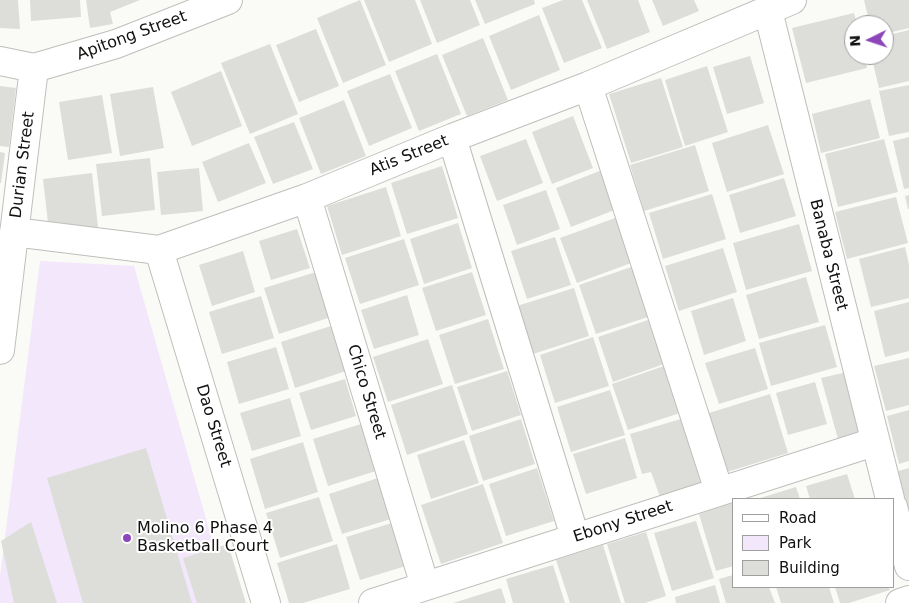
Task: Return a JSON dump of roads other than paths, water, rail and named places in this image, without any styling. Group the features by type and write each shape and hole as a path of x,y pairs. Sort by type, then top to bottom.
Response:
{"street":[{"name":"Apitong Street","path":"34,68 116,44 228,0"},
{"name":"Atis Street","path":"14,232 159,250 306,198 452,138 588,86 780,5"},
{"name":"Banaba Street","path":"780,5 874,442 890,498"},
{"path":"0,61 34,68"},
{"name":"Durian Street","path":"0,350 34,68"},
{"path":"588,86 719,490"},
{"path":"452,138 575,537"},
{"name":"Chico Street","path":"306,198 424,586"},
{"name":"Dao Street","path":"159,250 266,603"},
{"name":"Ebony Street","path":"372,603 719,490 874,442"},
{"path":"894,512 909,566"},
{"path":"900,603 909,600"}],"place":[{"name":"Molino 6 Phase 4 Basketball Court","path":"127,538"}]}
